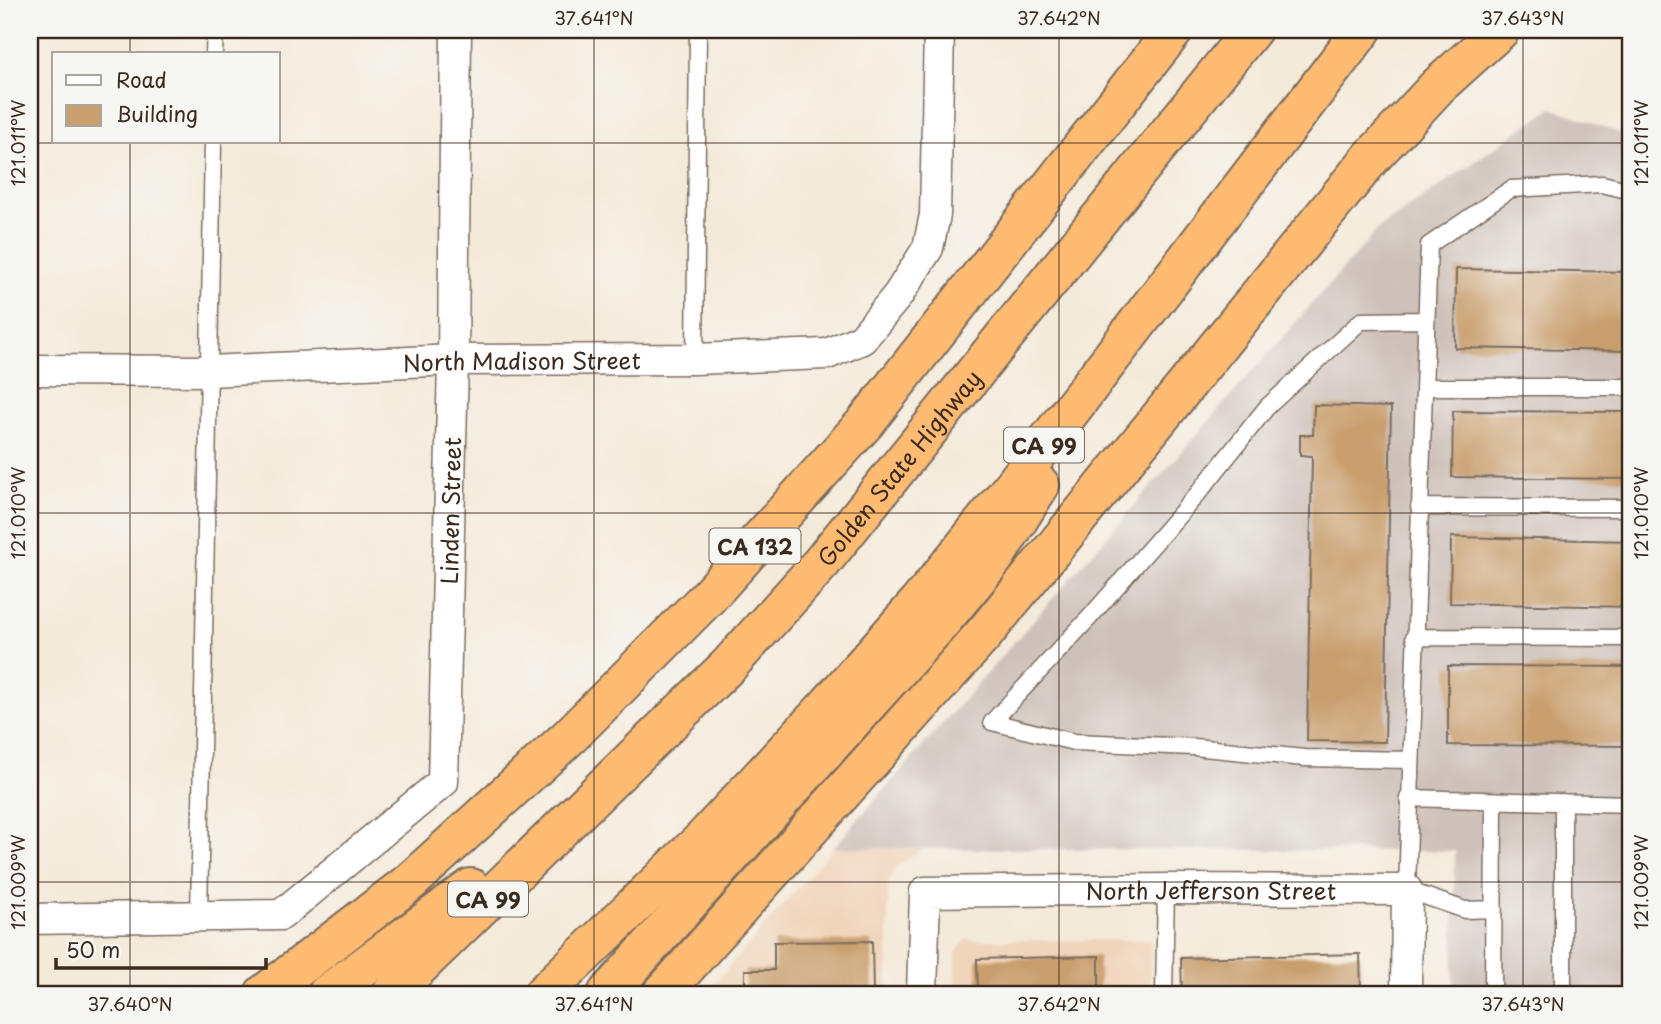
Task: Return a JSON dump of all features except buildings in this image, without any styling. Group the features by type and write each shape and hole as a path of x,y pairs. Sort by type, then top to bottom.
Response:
{"highway":[{"name":"CA 132","path":"264,994 409,883 570,736 708,597 864,423 1174,30"},
{"name":"Golden State Highway","path":"391,994 729,665 822,562 1252,30"},
{"name":"CA 99","path":"543,994 702,840 828,705 928,590 1134,329 1362,30"},
{"path":"662,994 984,634 1369,160 1438,86 1500,30"},
{"path":"607,994 722,862 849,728 995,556 1134,329"},
{"path":"327,994 586,804"}],"street":[{"name":"Linden Street","path":"199,918 281,915 443,782 453,360 456,30"},
{"name":"North Madison Street","path":"30,370 208,371 453,360 695,359 827,354 862,339 898,295 928,248 935,215 939,30"},
{"name":"North Jefferson Street","path":"922,994 925,892 1166,888 1407,890"},
{"path":"1406,994 1407,890"},
{"path":"30,919 199,918"}],"lane":[{"path":"214,52 215,30"},
{"path":"695,359 698,30"},
{"path":"199,918 213,144"},
{"path":"1407,890 1408,798 1429,245 1511,189 1602,184 1631,191"},
{"path":"1410,760 1304,758 1194,747 1074,741 992,722 1090,617 1200,491 1267,407 1361,321 1426,320"},
{"path":"1424,387 1631,387"},
{"path":"1419,507 1631,508"},
{"path":"1414,637 1631,638"},
{"path":"1408,798 1631,804"},
{"path":"1493,994 1494,801"},
{"path":"1563,802 1563,994"},
{"path":"1164,994 1166,888"},
{"name":"North Jefferson Street","path":"1407,890 1465,910 1494,909"}],"shaded area":[{"path":"1552,108 1631,137 1631,994 1453,994 1455,851 833,848 1378,229"},
{"path":"833,848 922,849 896,867 888,882 888,994 705,994"},
{"path":"965,940 1151,940 1150,994 955,994 956,952"}]}
